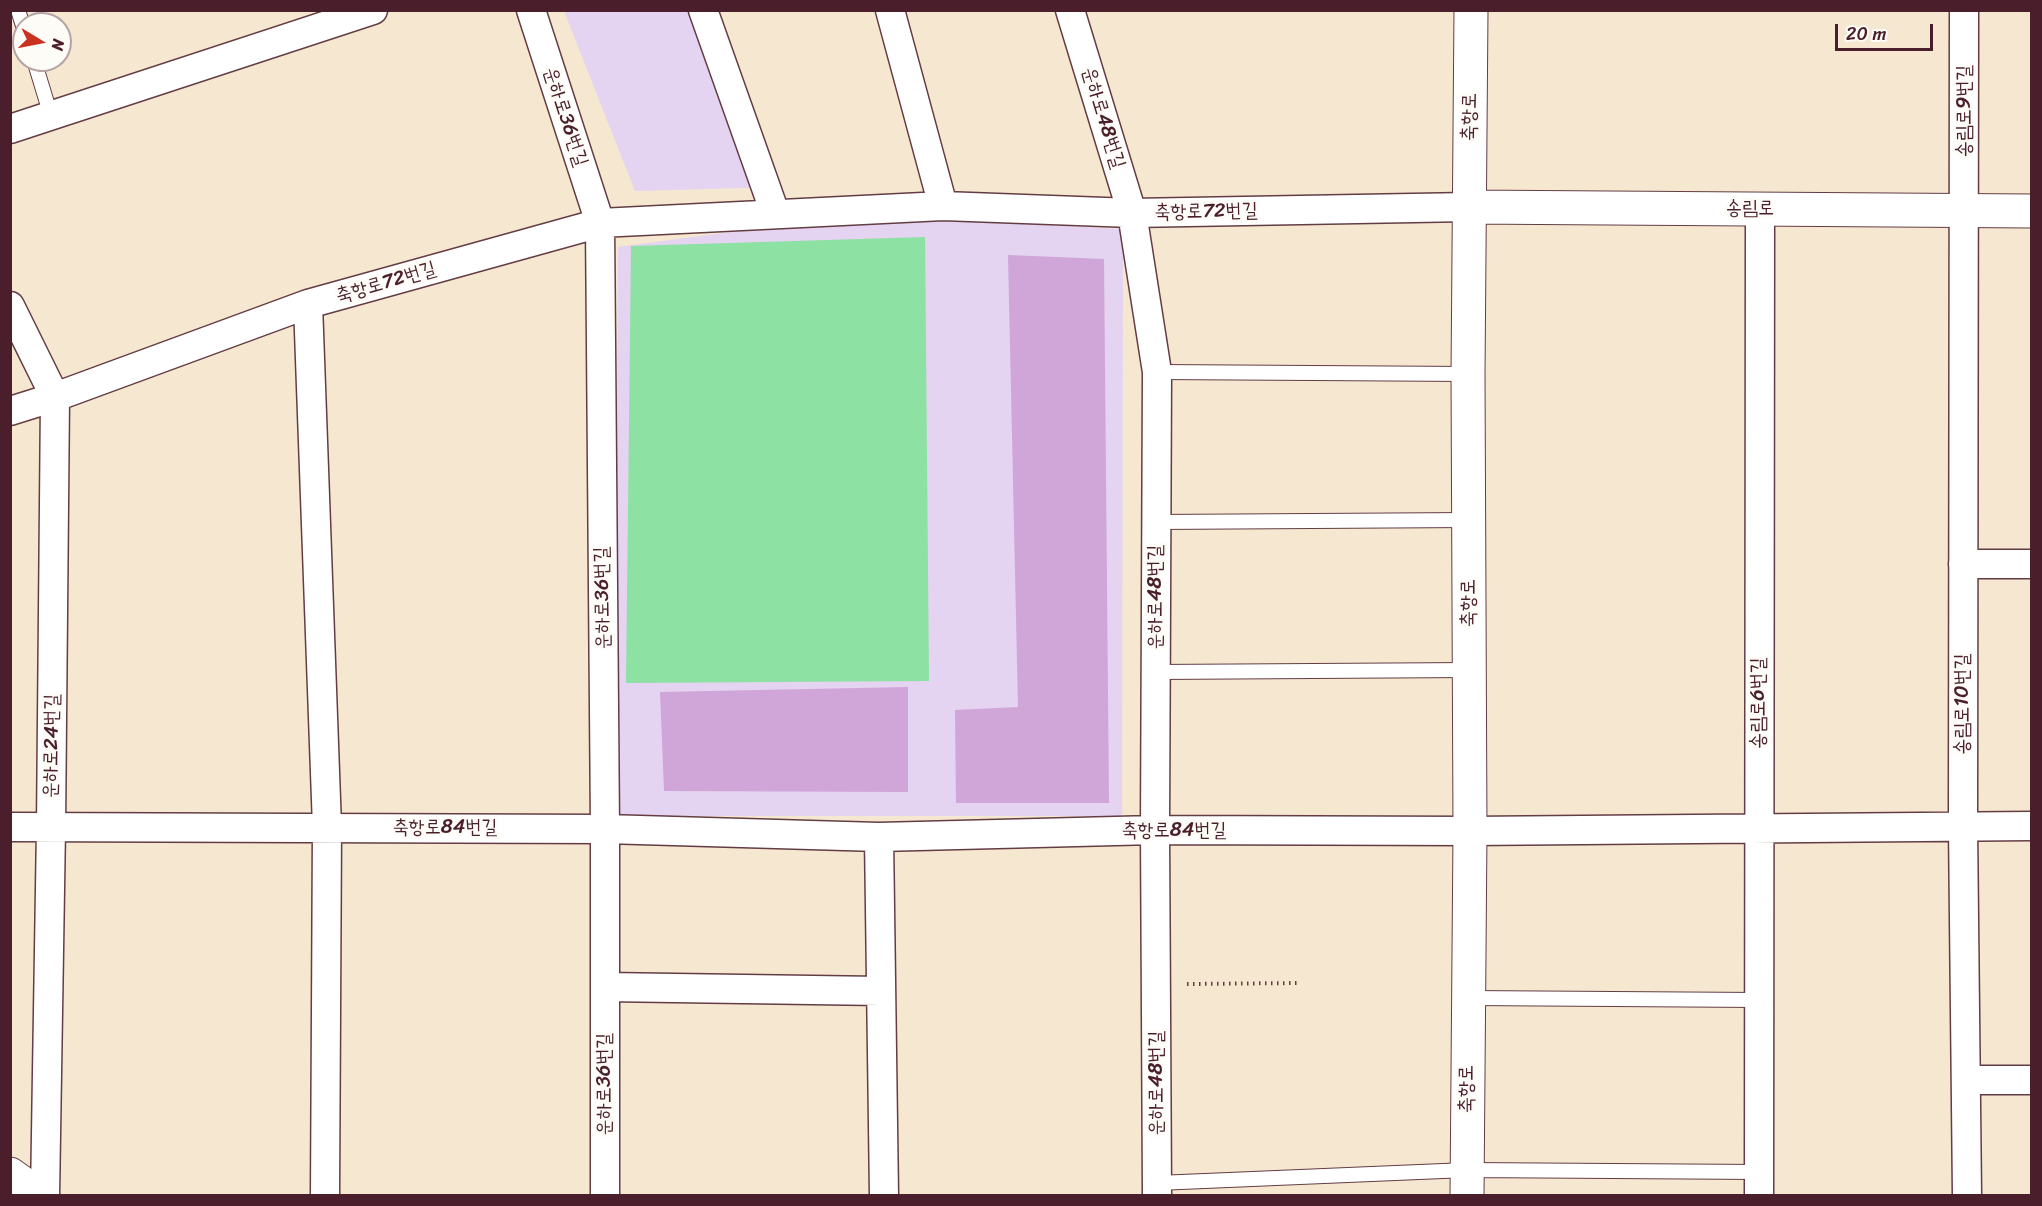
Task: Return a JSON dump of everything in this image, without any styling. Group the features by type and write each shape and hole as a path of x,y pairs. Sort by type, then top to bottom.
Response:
{"street":[{"path":"10,129 373,10"},
{"name":"운하로36번길","path":"531,10 600,223 605,829 605,1196"},
{"path":"703,10 775,213"},
{"path":"890,10 944,206"},
{"name":"운하로48번길","path":"1071,10 1132,213 1157,372 1155,830 1157,1189"},
{"name":"축항로","path":"1467,1183 1471,10"},
{"name":"송림로9번길","path":"1964,10 1965,212"},
{"name":"축항로72번길","path":"10,411 55,397 308,304 600,223 944,206 1132,213 1469,207"},
{"name":"송림로","path":"1469,207 2031,211"},
{"name":"송림로6번길","path":"1759,1184 1760,210"},
{"name":"송림로10번길","path":"1965,212 1963,826 1967,1196"},
{"path":"308,304 327,827 325,1196"},
{"name":"운하로24번길","path":"10,306 55,397 51,827 43,1196"},
{"path":"1963,564 2031,564"},
{"name":"축항로84번길","path":"10,827 605,829 879,837 1155,830 1470,831 2031,826"},
{"path":"879,837 884,1196"},
{"path":"605,987 881,990"},
{"path":"1966,1080 2031,1080"},
{"path":"10,1174 43,1196"}],"lane":[{"path":"38,72 51,116"},
{"path":"1157,372 1468,374"},
{"path":"1156,522 1469,520"},
{"path":"1156,672 1470,670"},
{"path":"1467,998 1759,1000"},
{"path":"1157,1189 1467,1183 1759,1184"}],"path":[{"path":"1156,984 1299,983"}],"shaded area":[{"path":"564,11 712,11 782,187 635,191"},
{"path":"971,221 1123,229 1122,816 615,816 618,247 790,224"}],"green space":[{"path":"925,237 929,681 626,683 631,246"}],"building":[{"path":"1008,255 1104,259 1109,803 956,803 955,710 1018,707"},
{"path":"908,687 908,792 664,791 660,692"}]}
